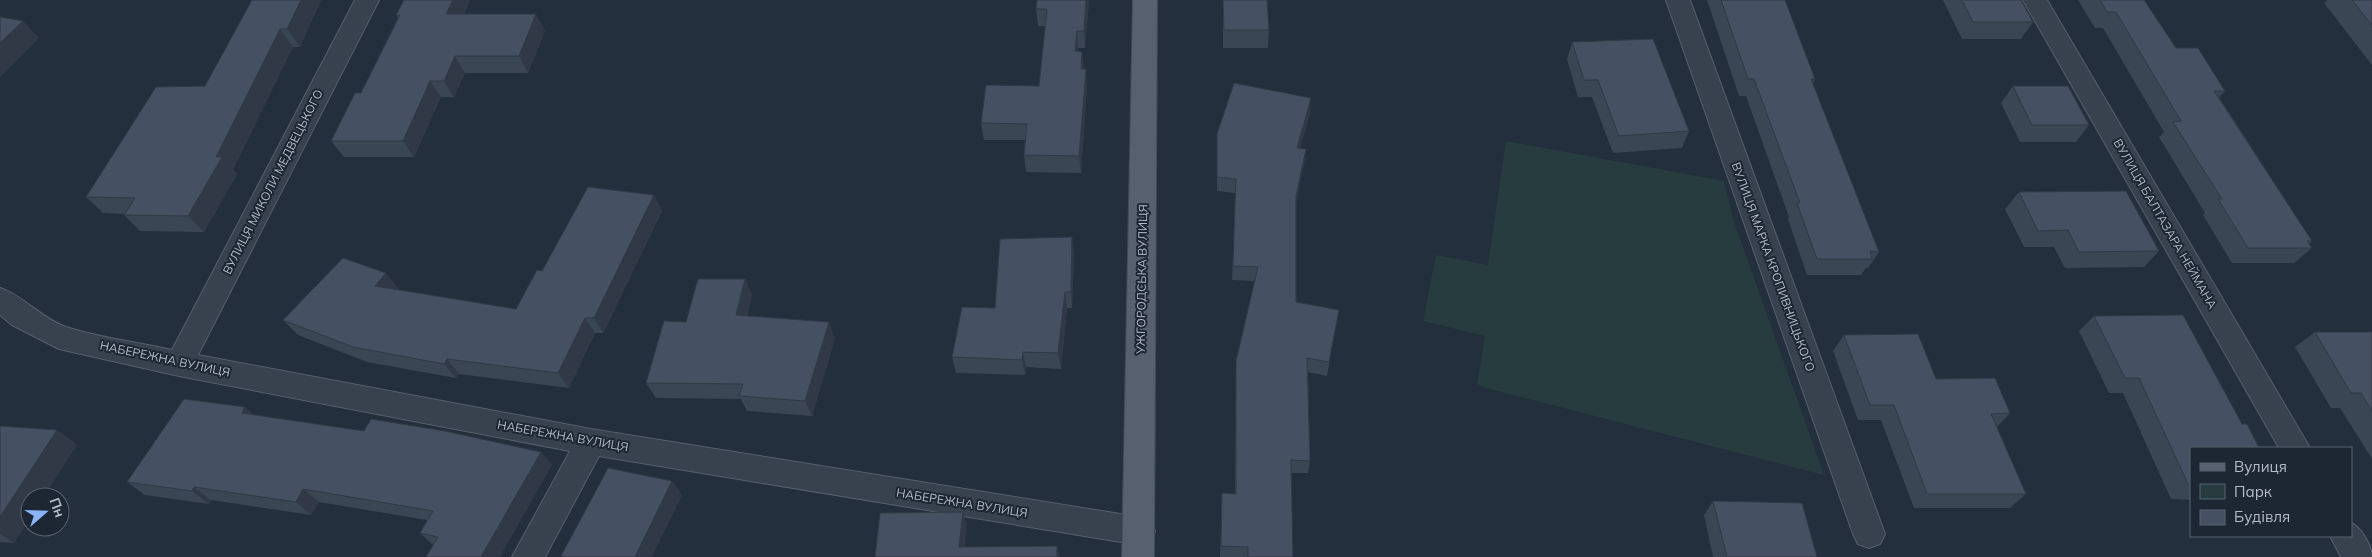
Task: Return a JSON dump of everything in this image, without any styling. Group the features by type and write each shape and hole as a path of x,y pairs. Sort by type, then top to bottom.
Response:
{"main road":[{"name":"УЖГОРОДСЬКА ВУЛИЦЯ","path":"1138,544 1145,0"}],"street":[{"name":"ВУЛИЦЯ МИКОЛИ МЕДВЕЦЬКОГО","path":"179,364 367,0"},
{"name":"ВУЛИЦЯ МАРКА КРОПИВНИЦЬКОГО","path":"1678,0 1869,534"},
{"name":"ВУЛИЦЯ БАЛТАЗАРА НЕЙМАНА","path":"2035,0 2294,447"},
{"name":"НАБЕРЕЖНА ВУЛИЦЯ","path":"0,299 22,317 59,336 179,364 1138,544"},
{"path":"528,557 591,442"},
{"path":"2347,537 2358,557"}],"green space":[{"path":"1506,141 1724,181 1733,219 1824,475 1486,388 1477,384 1485,336 1423,321 1436,255 1488,265"}],"building":[{"path":"252,0 301,0 287,29 280,29 216,157 222,157 188,216 124,215 135,198 86,197 156,87 205,86"},
{"path":"404,0 453,0 446,14 536,14 519,56 455,56 444,81 430,81 403,141 331,141 355,93 361,93 400,15 396,15"},
{"path":"1037,0 1086,0 1084,31 1077,31 1075,51 1082,52 1081,69 1086,69 1079,156 1024,155 1027,124 981,123 986,85 1039,86 1047,9 1036,9"},
{"path":"1223,0 1267,0 1269,30 1224,30"},
{"path":"1721,0 1785,0 1815,79 1811,79 1879,252 1870,251 1872,259 1817,259 1797,203 1800,203 1754,79 1748,79"},
{"path":"1962,0 2021,0 2033,22 1973,22"},
{"path":"2100,0 2144,0 2176,48 2198,48 2225,91 2214,91 2312,241 2307,241 2312,248 2248,248 2218,199 2222,199 2173,122 2181,121 2116,12 2107,12"},
{"path":"2352,0 2372,0 2372,25"},
{"path":"0,17 23,21 0,43"},
{"path":"1653,39 1689,131 1619,136 1598,80 1584,80 1572,42"},
{"path":"1234,83 1311,98 1297,148 1306,149 1296,196 1296,302 1339,310 1329,362 1307,358 1310,461 1291,460 1293,557 1248,557 1248,547 1221,546 1222,493 1236,494 1236,361 1258,267 1233,266 1236,179 1217,177 1217,134"},
{"path":"2013,86 2068,86 2089,125 2032,125"},
{"path":"588,187 654,195 594,318 585,318 558,373 447,359 444,364 353,347 283,320 343,258 386,273 375,286 516,309 537,270 542,271"},
{"path":"2126,191 2159,251 2079,252 2068,230 2038,231 2019,192"},
{"path":"1072,237 1071,292 1065,292 1058,353 1023,352 1022,360 952,357 962,307 995,308 1000,239"},
{"path":"698,279 745,279 736,315 829,322 805,401 739,396 743,384 646,383 664,321 686,322"},
{"path":"2183,315 2242,424 2247,424 2258,447 2190,447 2189,486 2139,378 2125,378 2094,316"},
{"path":"2315,332 2372,332 2372,411 2361,393 2351,393"},
{"path":"1918,334 1936,379 1995,378 2010,413 1991,414 2026,494 1927,494 1894,405 1870,405 1844,335"},
{"path":"184,399 245,407 242,413 364,431 371,419 445,431 541,452 481,557 426,557 438,537 420,533 433,511 303,489 296,502 194,487 192,491 127,482"},
{"path":"0,426 57,430 0,517"},
{"path":"608,468 672,481 635,557 561,556"},
{"path":"1713,501 1802,503 1817,557 1727,557"},
{"path":"963,512 959,547 1057,546 1057,557 875,557 880,513"}]}
